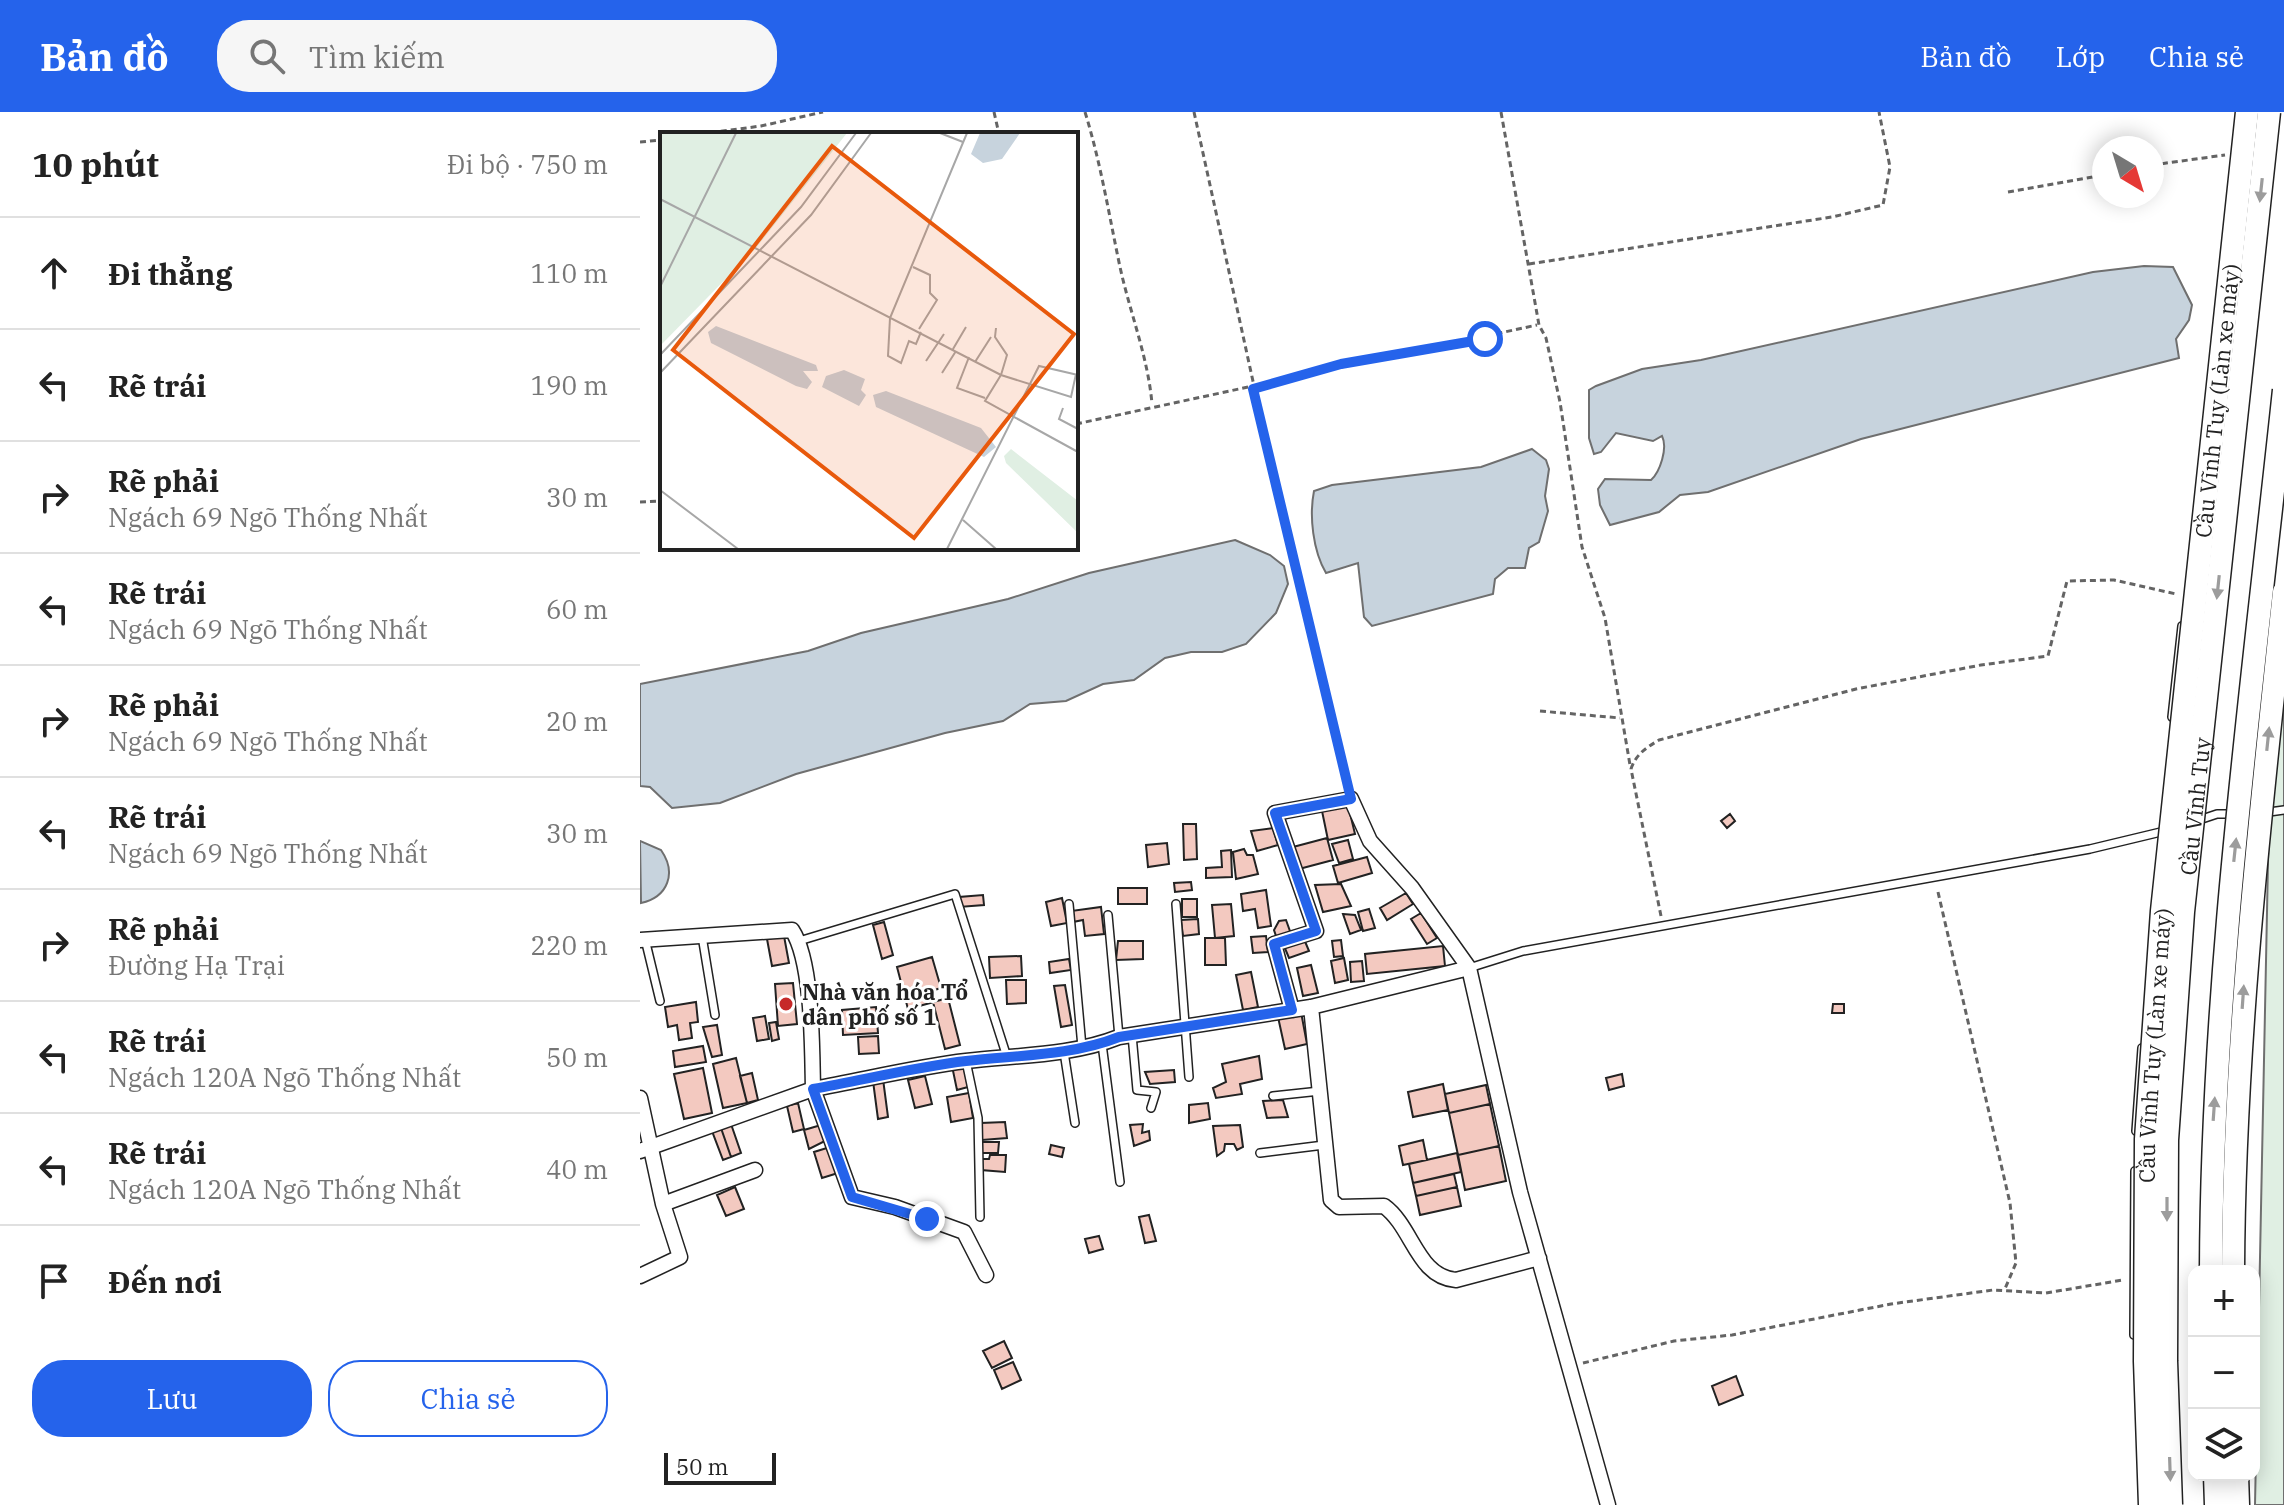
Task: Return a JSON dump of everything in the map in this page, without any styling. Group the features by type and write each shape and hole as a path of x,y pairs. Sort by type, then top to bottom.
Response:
{"highway":[{"name":"Cầu Vĩnh Tuy (Làn xe máy)","path":"2150,1505 2145,1361 2147,1124 2162,911 2247,112"},
{"name":"Cầu Vĩnh Tuy","path":"2171,1505 2166,1361 2167,1140 2180,958 2269,112"},
{"name":"Cầu Vĩnh Tuy","path":"2211,1265 2212,1141 2228,915 2284,390"},
{"path":"2233,1265 2233,1142 2248,931 2284,592"},
{"path":"2215,1481 2216,1505"},
{"path":"2237,1481 2238,1505"}],"street":[{"path":"1292,1010 1274,944 1316,931 1275,813 1351,799 1370,841 1412,888 1469,968 1539,1258 1608,1505"},
{"path":"643,939 792,930 799,941 810,1016 813,1089 852,1197 895,1207 964,1232 986,1275"},
{"path":"646,1148 813,1089 966,1061 1007,1059 1102,1044 1126,1036 1311,1007 1469,968"},
{"path":"1311,1007 1331,1200 1339,1207 1384,1206 1399,1220 1432,1273 1442,1279 1456,1280 1539,1258"},
{"path":"640,1098 646,1148 680,1257 640,1276"},
{"path":"663,1204 755,1170"}],"lane":[{"path":"2171,722 2241,112"},
{"path":"2143,1030 2168,754"},
{"path":"2256,813 2284,810"},
{"path":"2189,823 2217,814 2243,813"},
{"path":"1469,968 1523,951 2090,849 2175,828"},
{"path":"799,941 955,894 1007,1059"},
{"path":"1069,904 1082,1047"},
{"path":"1176,904 1189,1077"},
{"path":"1108,915 1137,1090 1156,1092 1151,1108"},
{"path":"702,934 715,1015"},
{"path":"643,939 660,1001"},
{"path":"1102,1044 1120,1182"},
{"path":"2135,1151 2142,1045"},
{"path":"1064,1050 1075,1123"},
{"path":"966,1061 978,1118 980,1217"},
{"path":"1273,1096 1322,1091"},
{"path":"1260,1153 1326,1145"},
{"path":"2135,1167 2135,1380"},
{"path":"2136,1410 2142,1505"}],"path":[{"path":"716,132 823,112"},
{"path":"994,112 999,132"},
{"path":"1085,112 1110,204 1121,269 1135,314 1152,406"},
{"path":"1194,112 1253,389 1351,799"},
{"path":"1501,112 1539,325 1546,338 1560,402 1582,547 1605,618 1620,718 1662,926"},
{"path":"1529,264 1832,217 1883,205 1890,167 1879,112"},
{"path":"640,142 660,140"},
{"path":"2164,163 2222,155 2237,157"},
{"path":"2008,192 2092,177"},
{"path":"1078,424 1152,406 1253,389 1341,364 1485,339 1539,325"},
{"path":"640,502 660,501"},
{"path":"1631,769 1634,759 1659,740 1856,689 1993,663 2048,656 2067,581 2142,583 2187,598"},
{"path":"1540,711 1620,718"},
{"path":"1938,892 2010,1203 2016,1263 2004,1291"},
{"path":"1568,1366 1674,1341 1732,1335 1835,1313 1993,1290 2046,1293 2133,1278"}],"green space":[{"path":"2284,684 2284,1505 2255,1505 2255,1481 2260,1481 2260,1265 2269,813"}],"shaded area":[{"path":"2144,266 2173,267 2192,305 2189,320 2176,339 2179,358 1861,439 1708,492 1680,495 1659,512 1610,525 1600,505 1598,489 1605,479 1651,480 1660,466 1664,441 1662,436 1653,441 1616,433 1601,452 1594,454 1589,438 1589,390 1596,386 1642,369 1701,360 2093,272"},
{"path":"1532,449 1546,460 1549,469 1545,496 1548,511 1539,542 1529,548 1525,568 1508,568 1495,579 1493,594 1372,626 1364,617 1358,563 1326,573 1313,533 1314,491 1332,485 1481,467"},
{"path":"1235,540 1270,555 1284,566 1288,584 1276,613 1246,644 1222,652 1191,652 1165,658 1134,680 1103,684 1066,701 1030,704 1003,721 945,733 796,774 720,803 672,808 650,787 640,786 640,684 808,651 861,633 1008,599 1089,573"},
{"path":"640,841 661,850 669,875 658,895 641,903"}],"building":[{"path":"1348,805 1355,834 1328,840 1322,811"},
{"path":"1730,814 1735,821 1727,828 1721,821"},
{"path":"1183,824 1196,824 1197,859 1184,860"},
{"path":"1273,828 1278,845 1257,851 1251,831"},
{"path":"1327,838 1333,860 1299,869 1293,847"},
{"path":"1348,840 1353,859 1339,863 1332,844"},
{"path":"1167,843 1169,864 1148,867 1146,845"},
{"path":"1244,849 1247,855 1253,855 1258,874 1236,879 1233,852"},
{"path":"1231,850 1232,877 1206,878 1206,868 1222,867 1221,851"},
{"path":"1367,857 1372,873 1338,883 1333,866"},
{"path":"1191,882 1192,890 1175,892 1174,883"},
{"path":"1341,884 1351,906 1323,912 1315,885"},
{"path":"1118,888 1147,888 1147,904 1118,904"},
{"path":"1266,890 1271,926 1258,928 1255,909 1243,911 1241,894"},
{"path":"1406,893 1413,904 1387,920 1380,908"},
{"path":"983,895 984,905 959,907 959,897"},
{"path":"1062,898 1067,923 1051,926 1046,902"},
{"path":"1182,899 1197,899 1197,917 1182,917"},
{"path":"1231,904 1234,936 1215,938 1212,905"},
{"path":"1101,907 1104,934 1085,936 1083,920 1073,922 1071,911"},
{"path":"1369,909 1375,928 1363,931 1358,912"},
{"path":"1421,913 1437,938 1427,944 1411,919"},
{"path":"1343,914 1355,915 1361,930 1350,934"},
{"path":"1198,919 1199,934 1183,936 1181,920"},
{"path":"1286,920 1291,934 1277,939 1274,930 1279,921"},
{"path":"884,922 893,955 882,959 873,925"},
{"path":"784,936 789,963 772,966 767,939"},
{"path":"1266,936 1268,952 1253,953 1251,937"},
{"path":"1205,938 1225,938 1226,965 1205,965"},
{"path":"1304,939 1309,951 1289,958 1284,946"},
{"path":"1341,940 1343,956 1334,957 1332,941"},
{"path":"1118,941 1143,941 1143,959 1116,960"},
{"path":"1443,946 1445,966 1367,974 1365,954"},
{"path":"1021,956 1022,976 990,978 989,957"},
{"path":"932,957 941,988 931,991 934,1002 908,1009 897,967"},
{"path":"1344,958 1348,980 1335,983 1331,961"},
{"path":"1069,959 1071,970 1050,973 1049,962"},
{"path":"1362,961 1364,981 1351,982 1350,962"},
{"path":"1311,965 1318,993 1303,996 1297,968"},
{"path":"1251,972 1258,1007 1243,1010 1236,975"},
{"path":"1006,980 1026,980 1026,1003 1007,1004"},
{"name":"Nhà văn hóa Tổ dân phố số 1","path":"793,983 797,1024 778,1026 775,984"},
{"path":"1065,985 1072,1025 1061,1027 1054,986"},
{"path":"948,998 960,1045 945,1049 933,1002"},
{"path":"696,1002 698,1022 690,1023 692,1038 679,1040 677,1025 668,1027 665,1007"},
{"path":"1833,1004 1844,1004 1844,1013 1832,1013"},
{"path":"876,1007 878,1033 843,1035 842,1010"},
{"path":"1301,1012 1307,1044 1285,1049 1278,1017"},
{"path":"765,1016 769,1039 757,1041 753,1018"},
{"path":"776,1022 779,1039 772,1041 769,1023"},
{"path":"717,1025 722,1055 712,1057 703,1027"},
{"path":"878,1036 879,1053 859,1054 858,1037"},
{"path":"703,1046 706,1062 675,1067 673,1051"},
{"path":"1259,1056 1262,1079 1240,1084 1242,1094 1216,1098 1213,1088 1226,1082 1222,1064"},
{"path":"736,1058 747,1103 723,1108 713,1064"},
{"path":"963,1063 968,1087 957,1090 952,1066"},
{"path":"703,1068 712,1113 684,1119 674,1074"},
{"path":"1174,1070 1175,1082 1150,1084 1145,1072"},
{"path":"752,1073 758,1100 747,1103 740,1076"},
{"path":"1622,1074 1624,1086 1609,1090 1606,1078"},
{"path":"925,1076 932,1104 915,1108 908,1080"},
{"path":"883,1079 888,1117 878,1119 873,1081"},
{"path":"1443,1084 1448,1110 1413,1117 1408,1092"},
{"path":"1486,1085 1490,1104 1449,1113 1445,1094"},
{"path":"969,1093 973,1118 951,1122 947,1097"},
{"path":"1283,1100 1288,1117 1267,1118 1263,1101"},
{"path":"798,1103 804,1129 793,1132 787,1106"},
{"path":"1208,1103 1210,1119 1189,1123 1189,1105"},
{"path":"1490,1104 1499,1146 1458,1155 1449,1113"},
{"path":"1005,1122 1007,1138 982,1140 981,1123"},
{"path":"731,1124 741,1153 731,1157 721,1128"},
{"path":"1143,1124 1142,1133 1149,1131 1150,1140 1134,1146 1130,1125"},
{"path":"821,1125 825,1141 809,1149 804,1130"},
{"path":"1240,1125 1243,1147 1237,1150 1234,1144 1225,1144 1224,1151 1217,1156 1213,1126"},
{"path":"721,1128 731,1157 723,1160 712,1131"},
{"path":"1423,1140 1427,1160 1403,1165 1399,1146"},
{"path":"981,1142 999,1142 998,1153 981,1153"},
{"path":"1051,1145 1064,1148 1062,1157 1049,1154"},
{"path":"1499,1146 1506,1181 1465,1190 1458,1155"},
{"path":"830,1147 838,1173 822,1178 814,1152"},
{"path":"1457,1153 1461,1172 1413,1183 1409,1164"},
{"path":"990,1155 1006,1155 1005,1172 981,1170 982,1159 989,1159"},
{"path":"1454,1174 1457,1187 1416,1196 1413,1183"},
{"path":"735,1187 744,1209 726,1216 717,1195"},
{"path":"1457,1187 1461,1206 1420,1215 1416,1196"},
{"path":"1149,1215 1156,1241 1145,1243 1139,1217"},
{"path":"1099,1236 1103,1249 1089,1253 1085,1239"},
{"path":"1004,1341 1012,1358 992,1368 983,1351"},
{"path":"1013,1362 1021,1380 1002,1389 994,1370"},
{"path":"1736,1376 1743,1395 1719,1405 1712,1386"}],"place":[{"name":"Nhà văn hóa Tổ dân phố số 1","path":"786,1004"}],"route":[{"path":"927,1219 895,1207 852,1197 813,1089 966,1061 1007,1059 1102,1044 1119,1037 1292,1010 1274,944 1316,931 1275,813 1351,799 1313,632 1302,605 1279,492 1253,389 1341,364 1485,339"}]}
